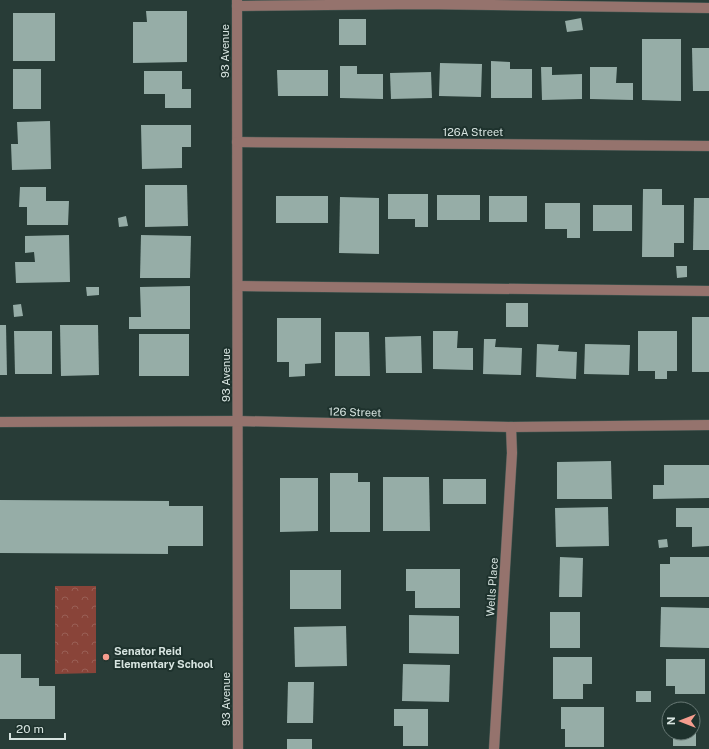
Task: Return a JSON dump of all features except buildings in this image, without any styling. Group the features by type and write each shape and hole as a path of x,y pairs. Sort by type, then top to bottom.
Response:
{"street":[{"path":"237,3 709,8"},
{"name":"93 Avenue","path":"237,3 238,749"},
{"name":"126A Street","path":"237,142 709,146"},
{"path":"238,286 709,290"},
{"name":"126 Street","path":"0,422 238,421 511,427 709,425"},
{"name":"Wells Place","path":"494,749 512,453 511,427"}],"green space":[{"path":"55,586 96,586 96,673 55,674"}],"place":[{"name":"Senator Reid Elementary School","path":"106,657"}]}
